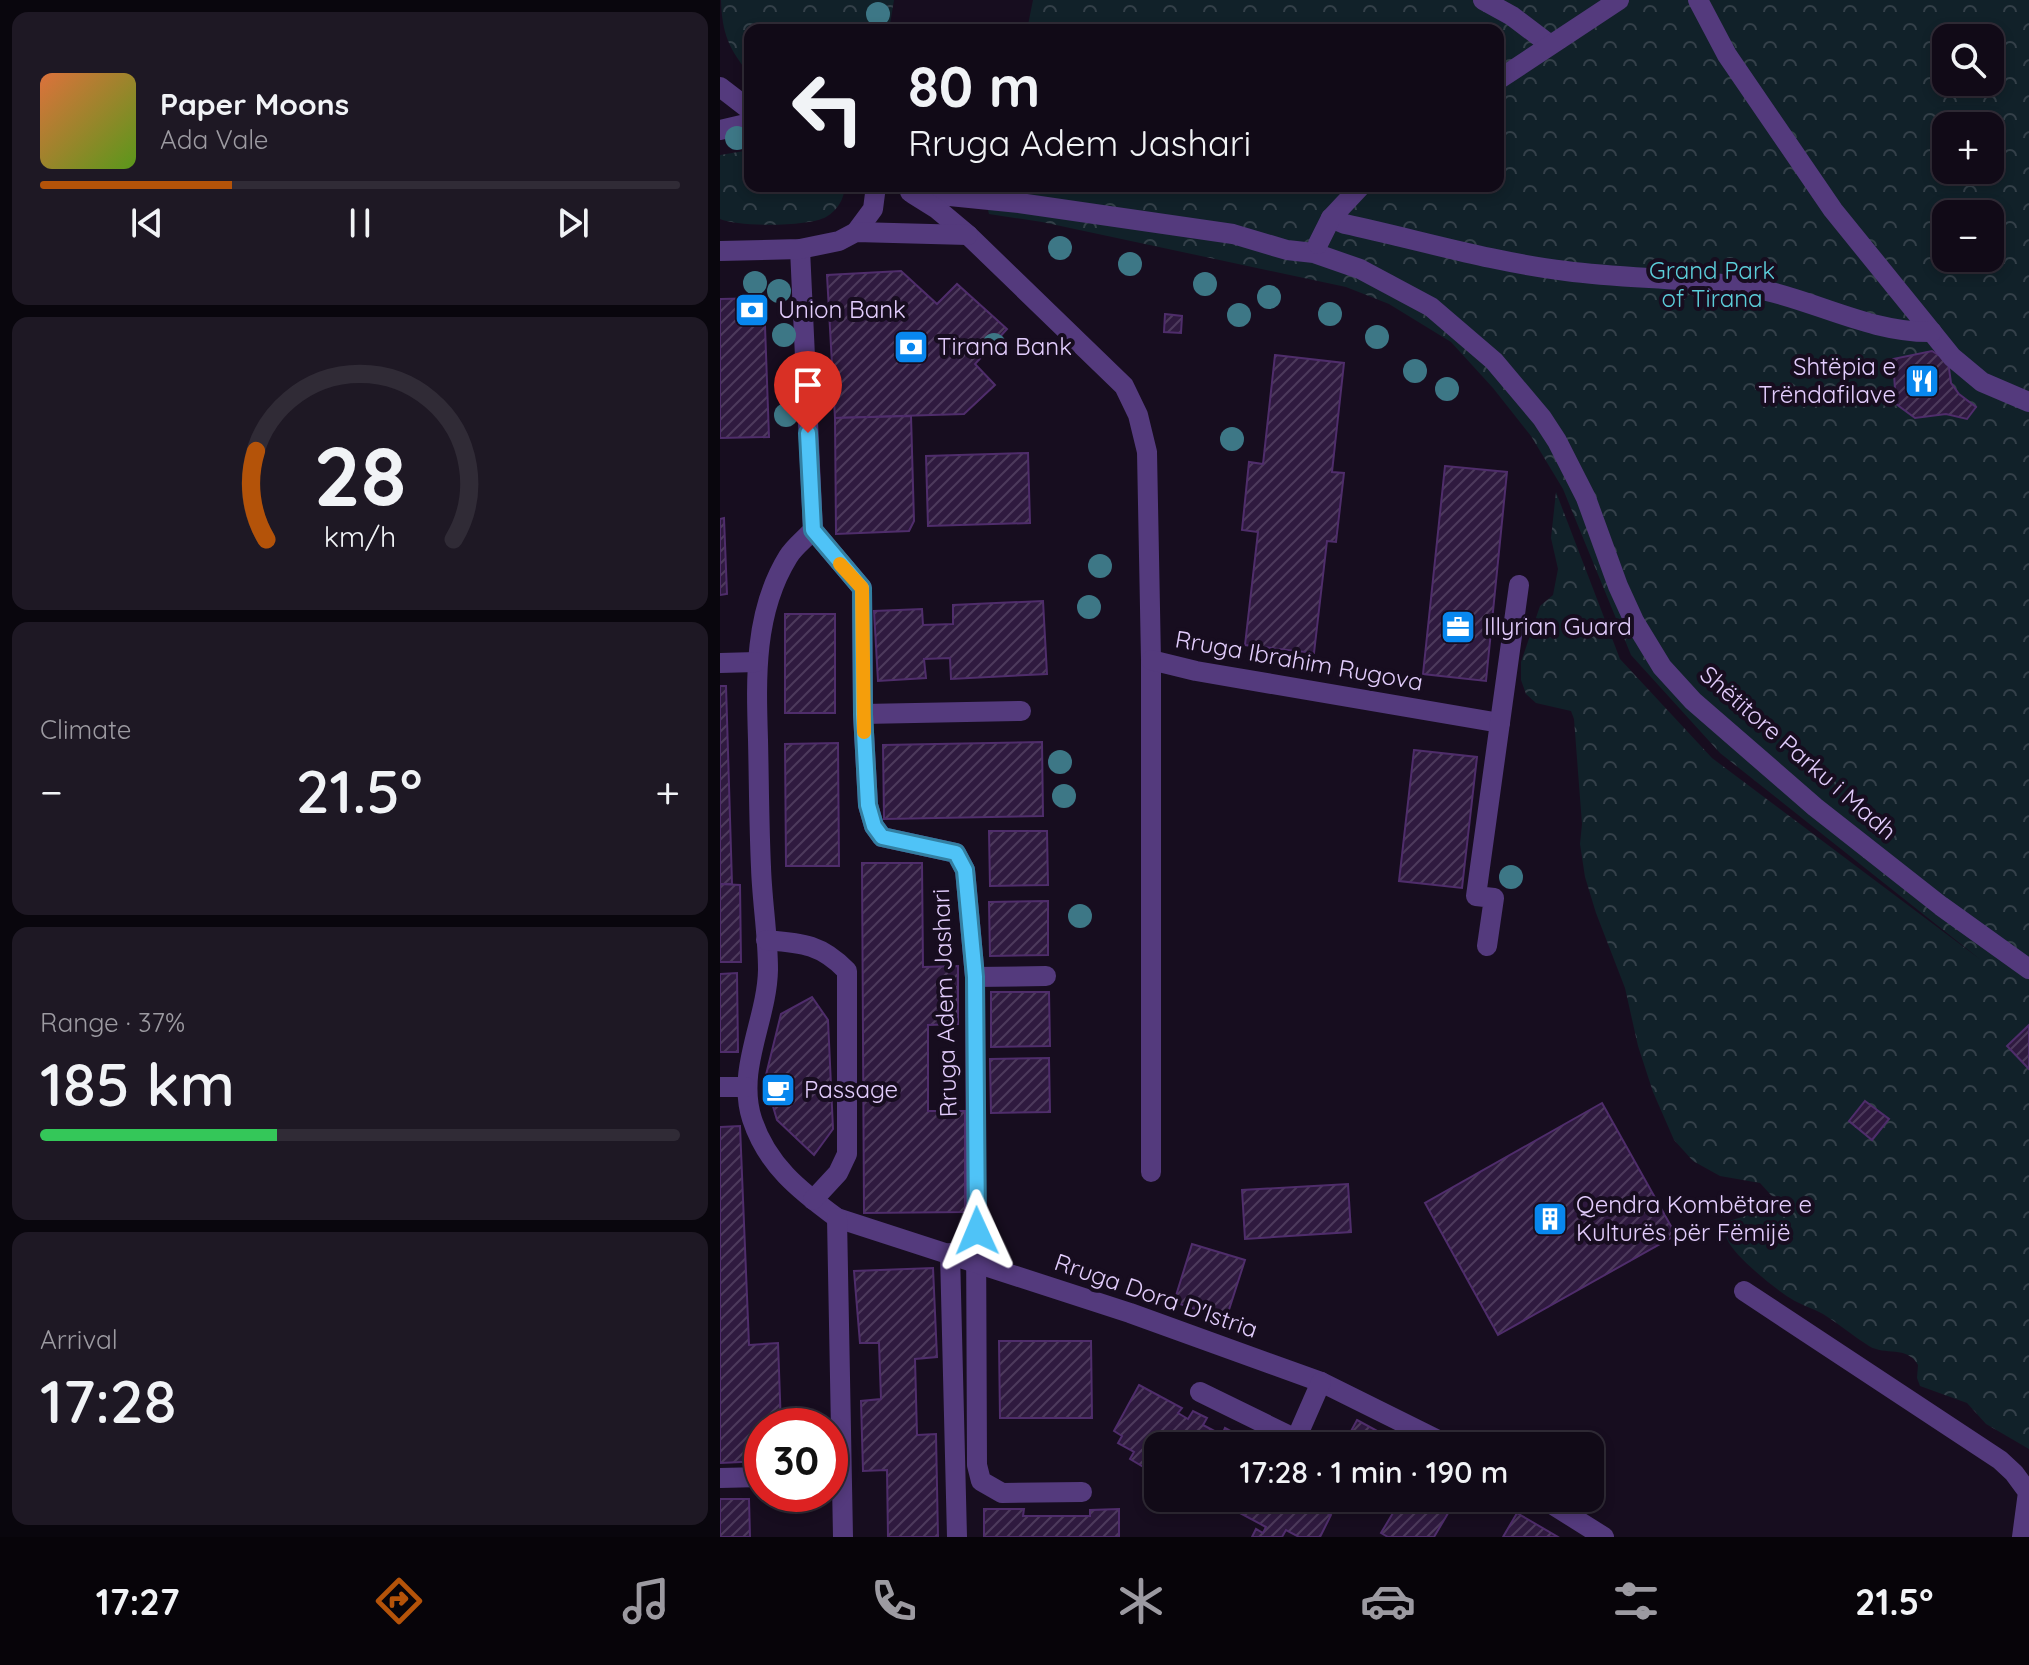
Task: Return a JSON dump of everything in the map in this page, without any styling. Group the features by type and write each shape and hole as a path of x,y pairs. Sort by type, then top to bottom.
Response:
{"street":[{"path":"1483,0 1512,16 1549,44"},
{"path":"1504,76 1619,0"},
{"path":"1698,0 1727,55 1833,210 1952,357 1982,382 2029,402"},
{"path":"720,87 744,105"},
{"path":"720,130 744,124"},
{"path":"720,251 800,249 839,241 856,232 873,209 875,192"},
{"name":"Rruga Ibrahim Rugova","path":"911,192 968,235 1124,386 1138,415 1147,452 1151,660 1196,671 1500,723"},
{"name":"Shëtitore Parku i Madh","path":"930,192 1233,234 1287,250 1314,253 1360,269 1431,307 1494,361 1542,418 1557,441 1586,498 1634,621 1662,667 1693,701 1815,807 1941,906 2029,969"},
{"path":"1318,244 1331,218 1355,192"},
{"path":"1331,218 1345,224 1515,264 1569,272 1717,283 1768,291 1889,328 1932,332"},
{"path":"856,232 968,235"},
{"path":"720,1087 746,1087 749,1061 764,1009 768,971 761,869 756,662 768,601 788,555 813,530 800,249"},
{"name":"Rruga Adem Jashari","path":"813,530 862,588 863,714 868,805 874,826 882,837 956,853 965,870 975,977 977,1465 981,1481 1002,1493 1082,1492"},
{"path":"1487,946 1494,898 1476,896 1519,585"},
{"path":"1151,660 1151,1172"},
{"path":"720,663 756,662"},
{"path":"863,714 1021,711"},
{"path":"766,940 808,945 833,956 847,971 847,1154 838,1173 813,1200"},
{"path":"975,977 1046,976"},
{"name":"Rruga Dora D'Istria","path":"746,1087 751,1116 763,1147 778,1169 798,1190 837,1218 1130,1313 1321,1382 1422,1432"},
{"path":"836,1408 837,1218"},
{"path":"950,1253 957,1537"},
{"path":"1744,1291 2000,1460 2028,1492 2022,1537"},
{"path":"1200,1392 1296,1439 1321,1382"},
{"path":"720,1478 744,1477"},
{"path":"840,1512 843,1537"},
{"path":"1564,1512 1604,1537"}],"green space":[{"path":"721,0 894,0 890,24 744,24 744,67 728,40"},
{"name":"Grand Park of Tirana","path":"1033,0 2029,0 2029,1449 1986,1424 1967,1403 1920,1386 1918,1365 1908,1355 1869,1346 1823,1314 1790,1298 1755,1271 1727,1239 1729,1221 1780,1205 1760,1183 1720,1176 1693,1161 1674,1140 1653,1092 1638,1046 1625,988 1585,877 1580,844 1582,824 1574,719 1571,711 1536,703 1526,694 1521,680 1521,662 1540,606 1553,595 1558,569 1551,538 1556,492 1620,659 1712,758 1981,960 1720,753 1631,655 1563,489 1531,436 1451,342 1389,304 1346,287 1042,222 989,214 984,192 1504,192 1504,24 1028,24"},
{"path":"744,151 744,192 844,192 840,204 826,217 805,223 757,225 720,219 720,155"}],"building":[{"name":"Tirana Bank","path":"901,271 937,304 957,284 1007,329 975,364 995,385 964,414 835,418 827,275"},
{"path":"764,298 769,437 720,438 720,299"},
{"path":"1165,314 1182,316 1181,333 1164,332"},
{"path":"1932,351 1948,361 1951,383 1976,407 1967,419 1946,414 1915,418 1896,404 1893,359"},
{"path":"1275,355 1344,363 1332,472 1344,473 1336,542 1327,541 1314,653 1245,645 1258,532 1242,530 1249,462 1263,464"},
{"path":"911,416 914,521 909,531 836,534 835,418"},
{"path":"1028,453 1030,523 928,526 926,456"},
{"path":"1445,466 1507,472 1486,681 1423,674"},
{"path":"724,518 727,594 720,595 720,519"},
{"path":"1043,601 1047,674 951,679 950,658 924,659 926,678 878,681 874,611 922,609 923,625 953,624 953,605"},
{"path":"785,614 835,614 835,713 785,713"},
{"path":"720,686 726,686 732,884 720,884"},
{"path":"1042,742 1043,816 884,819 883,745"},
{"path":"838,743 839,866 786,866 785,744"},
{"path":"1414,750 1477,757 1462,888 1399,881"},
{"path":"989,831 1047,831 1048,885 990,886"},
{"path":"862,863 922,863 923,967 958,966 958,1024 928,1025 928,1111 965,1111 965,1212 864,1213"},
{"path":"720,884 740,885 741,962 720,962"},
{"path":"1048,901 1048,955 990,956 989,902"},
{"path":"737,973 738,1052 720,1052 720,974"},
{"path":"991,992 1049,992 1050,1046 991,1047"},
{"path":"812,997 828,1020 833,1129 814,1155 777,1120 765,1079 781,1014"},
{"path":"2029,1025 2029,1069 2007,1046"},
{"path":"1049,1058 1050,1112 991,1113 990,1059"},
{"path":"1865,1101 1889,1119 1872,1140 1849,1121"},
{"name":"Qendra Kombëtare e Kulturës për Fëmijë","path":"1602,1103 1676,1235 1498,1335 1425,1203"},
{"path":"740,1126 749,1345 778,1343 780,1408 744,1408 744,1462 720,1463 720,1127"},
{"path":"1348,1184 1351,1232 1245,1239 1242,1190"},
{"path":"1192,1244 1245,1260 1226,1319 1174,1302"},
{"path":"933,1268 937,1357 915,1359 917,1435 936,1434 938,1537 888,1537 887,1470 863,1471 861,1401 881,1399 879,1343 860,1343 854,1271"},
{"path":"999,1341 1091,1341 1092,1418 1000,1418"},
{"path":"1139,1385 1182,1408 1178,1413 1188,1419 1193,1411 1207,1418 1203,1425 1216,1432 1144,1432 1144,1467 1130,1459 1134,1452 1118,1443 1122,1436 1114,1431"},
{"path":"1357,1420 1379,1432 1351,1432"},
{"path":"720,1499 744,1499 744,1512 749,1512 750,1537 720,1537"},
{"path":"984,1509 1024,1509 1023,1516 1090,1516 1090,1510 1119,1509 1119,1537 984,1537"},
{"path":"1238,1512 1326,1512 1331,1515 1320,1537 1299,1537 1286,1530 1282,1537 1252,1537 1256,1529 1263,1533 1266,1527"},
{"path":"1394,1512 1449,1512 1434,1537 1388,1537 1381,1533"},
{"path":"1517,1513 1558,1537 1503,1537"}],"slow traffic":[{"path":"840,564 862,588 864,732"}],"place":[{"name":"Union Bank","path":"752,310"},
{"name":"Tirana Bank","path":"911,347"},
{"name":"Shtëpia e Trëndafilave","path":"1922,381"},
{"name":"Illyrian Guard","path":"1458,627"},
{"name":"Passage","path":"778,1090"},
{"name":"Qendra Kombëtare e Kulturës për Fëmijë","path":"1550,1219"}],"route":[{"path":"808,433 813,530 862,588 863,714 868,805 874,826 882,837 956,853 965,870 975,977 977,1231"}]}
